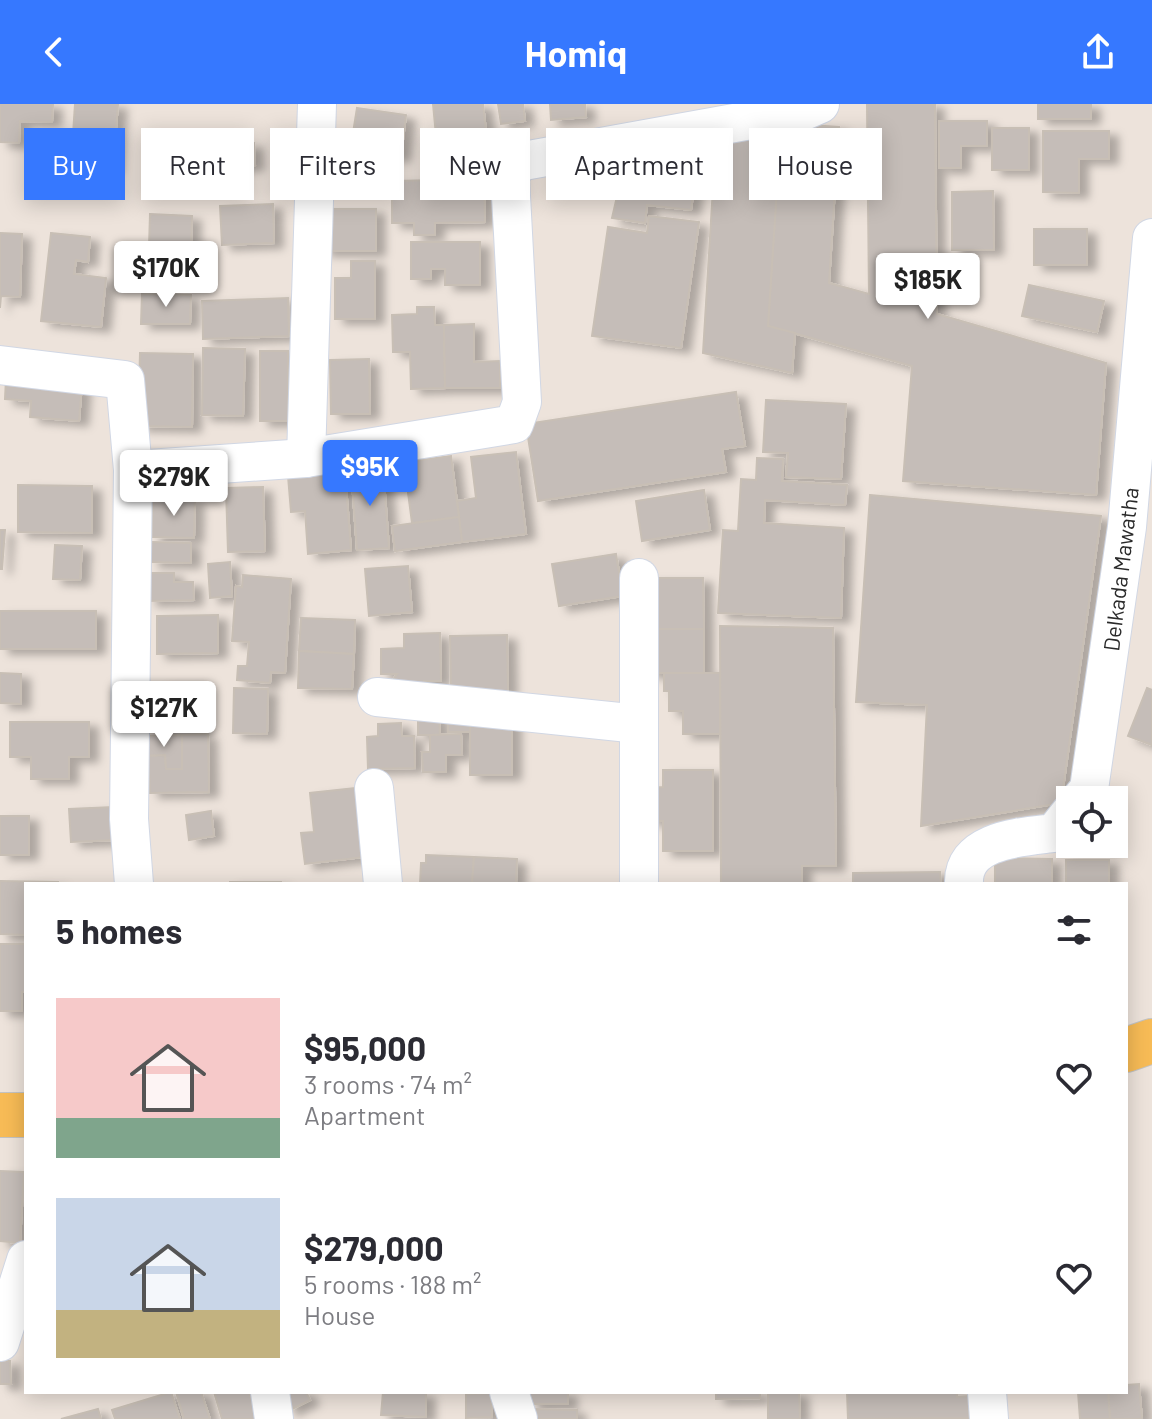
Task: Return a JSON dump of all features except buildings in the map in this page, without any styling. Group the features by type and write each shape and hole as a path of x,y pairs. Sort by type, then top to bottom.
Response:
{"main road":[{"path":"1128,1049 1152,1041"},
{"path":"0,1115 24,1115"}],"street":[{"path":"306,458 317,104"},
{"path":"133,470 306,458 514,424 522,402 510,177 518,162 806,110 820,104"},
{"name":"Delkada Mawatha","path":"1089,786 1127,527 1152,238"},
{"path":"0,365 125,380 133,470 129,819 134,882"},
{"path":"639,578 639,882"},
{"path":"377,697 639,724"},
{"path":"374,788 383,882"},
{"path":"964,882 963,876 974,855 999,841 1056,830"},
{"path":"0,1342 24,1266"},
{"path":"270,1394 274,1419"},
{"path":"510,1394 518,1419"},
{"path":"987,1394 989,1419"}]}
